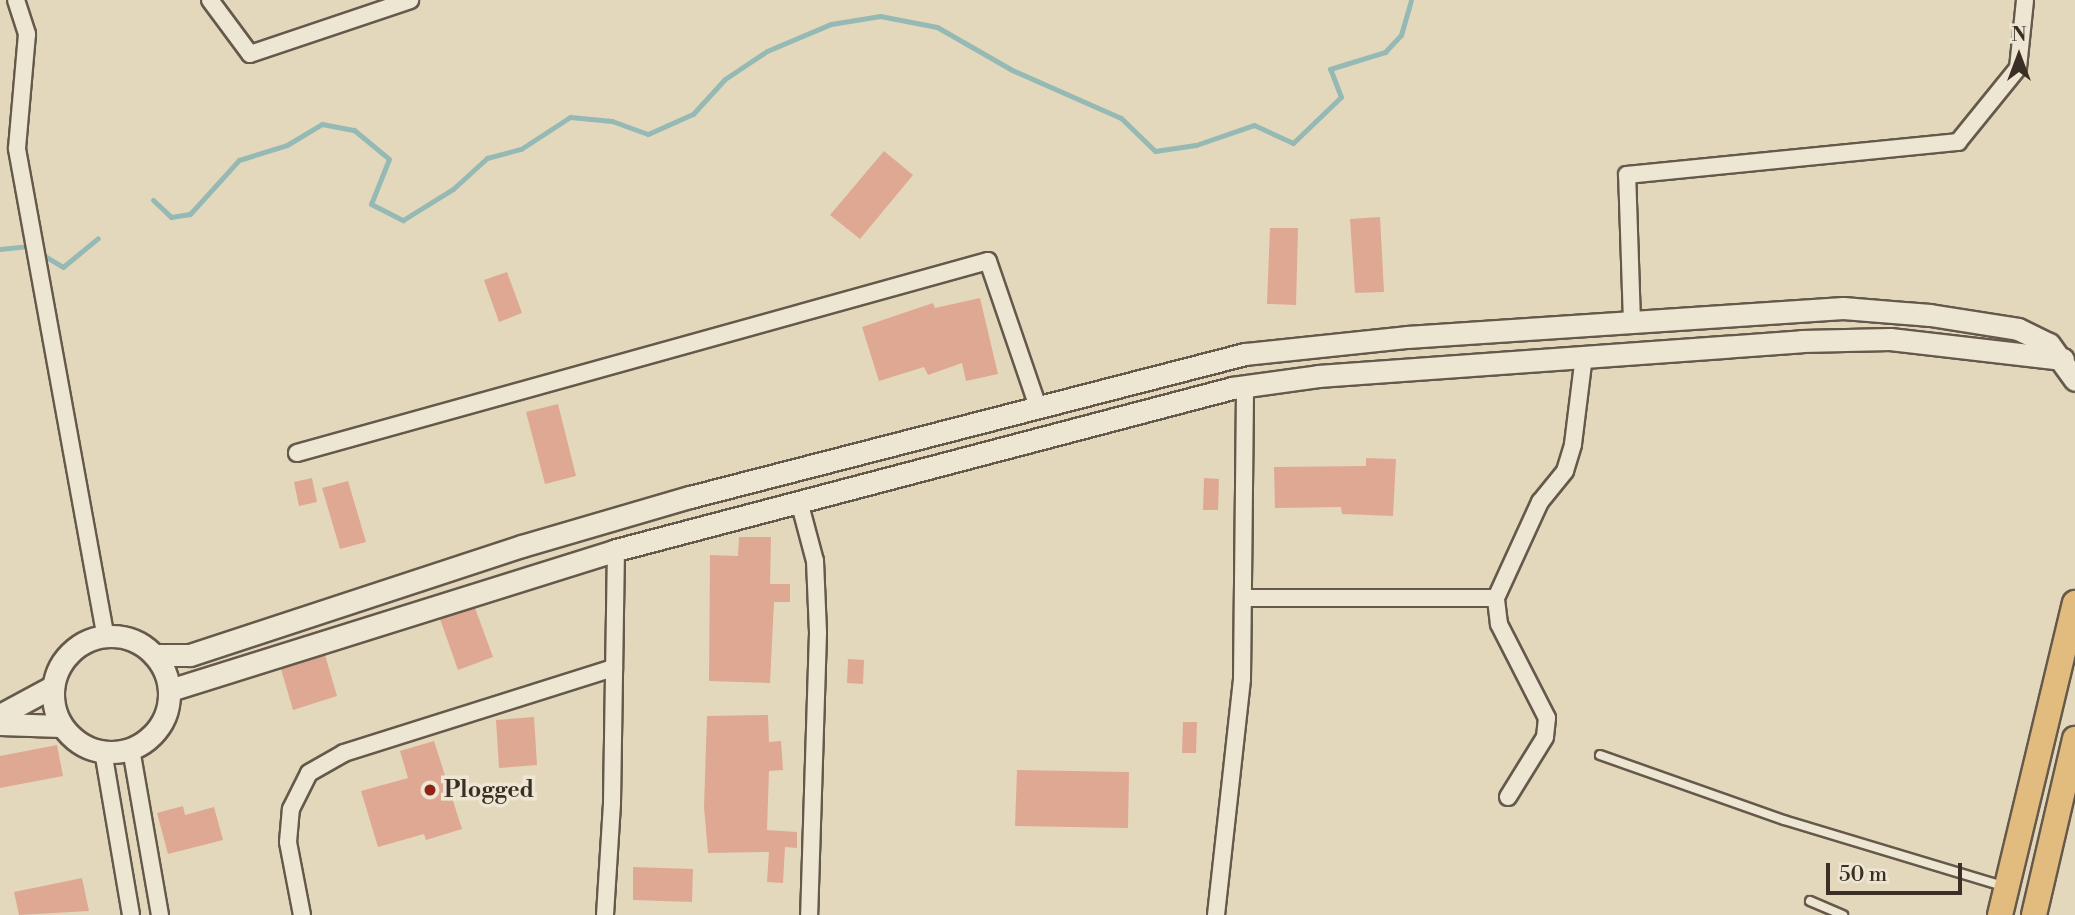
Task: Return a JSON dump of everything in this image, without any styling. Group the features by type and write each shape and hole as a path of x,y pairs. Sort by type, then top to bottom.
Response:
{"main road":[{"path":"2000,915 2075,603"},
{"path":"2034,915 2075,739"}],"street":[{"path":"16,0 27,34 17,149 105,635"},
{"path":"210,0 250,54 410,0"},
{"path":"1632,322 1627,175 1958,142 2018,68 2025,0"},
{"path":"296,453 989,261 1038,407"},
{"path":"156,656 190,655 548,538 1245,354 1632,322 1843,308 1930,315 2018,329 2049,344 2063,359 2075,380"},
{"path":"170,690 616,550 1245,386 1318,376 1584,356 1890,339 2063,359"},
{"path":"1508,797 1545,737 1547,718 1499,624 1496,598 1540,502 1564,471 1573,444 1584,356"},
{"path":"1216,915 1238,728 1244,598 1245,386"},
{"path":"799,501 815,561 818,633 809,915"},
{"path":"606,915 616,550"},
{"path":"1244,598 1496,598"},
{"path":"0,715 52,687 69,652 105,635 133,640 156,656 170,690 160,726 131,749 103,751 75,740 61,726 52,687"},
{"path":"302,915 288,842 291,809 309,773 344,752 614,668"},
{"path":"0,724 61,726"},
{"path":"131,749 160,915"},
{"path":"103,751 131,915"}],"lane":[{"path":"1600,755 1784,820 2007,887"},
{"path":"1810,901 1843,915"}],"building":[{"path":"884,151 913,175 860,239 830,215"},
{"path":"1380,217 1384,292 1355,293 1350,219"},
{"path":"1270,228 1298,228 1296,305 1267,304"},
{"path":"507,272 522,313 499,322 484,280"},
{"path":"980,298 998,374 966,381 962,363 928,375 924,367 879,381 862,327 933,303 935,308"},
{"path":"558,404 576,476 545,484 526,412"},
{"path":"1366,458 1396,459 1393,516 1342,514 1341,507 1275,508 1274,467 1366,466"},
{"path":"312,478 317,502 299,506 294,482"},
{"path":"1204,478 1219,479 1218,510 1203,510"},
{"path":"348,481 366,542 340,549 322,488"},
{"path":"739,537 771,537 770,584 790,584 790,602 774,602 770,683 709,681 710,555 738,556"},
{"path":"475,608 493,657 458,670 440,619"},
{"path":"325,655 337,696 293,710 281,669"},
{"path":"848,659 864,660 863,684 847,683"},
{"path":"768,715 769,742 781,741 783,770 769,771 767,830 797,832 797,848 785,847 783,883 767,882 769,852 708,853 704,807 707,716"},
{"path":"534,717 537,765 499,768 496,720"},
{"path":"1183,722 1197,722 1196,753 1182,753"},
{"path":"434,741 462,829 426,840 424,834 378,847 361,791 408,778 400,751"},
{"path":"57,745 63,776 0,788 0,756"},
{"path":"1017,770 1129,772 1128,828 1015,826"},
{"path":"183,806 185,815 214,807 223,840 168,854 157,813"},
{"path":"633,867 693,869 692,902 633,900"},
{"path":"82,878 89,911 19,915 14,892"}],"waterway":[{"path":"153,200 171,217 190,214 239,160 287,145 322,124 354,130 389,159 371,204 403,220 453,189 487,158 521,149 570,117 612,121 648,134 693,114 725,79 767,51 831,24 880,16 937,27 1012,70 1121,118 1155,151 1196,145 1254,125 1293,143 1341,97 1330,69 1385,52 1401,35 1411,0"},
{"path":"38,252 63,267 98,238"},
{"path":"0,249 30,246"}],"place":[{"name":"Plogged","path":"430,790"}]}
